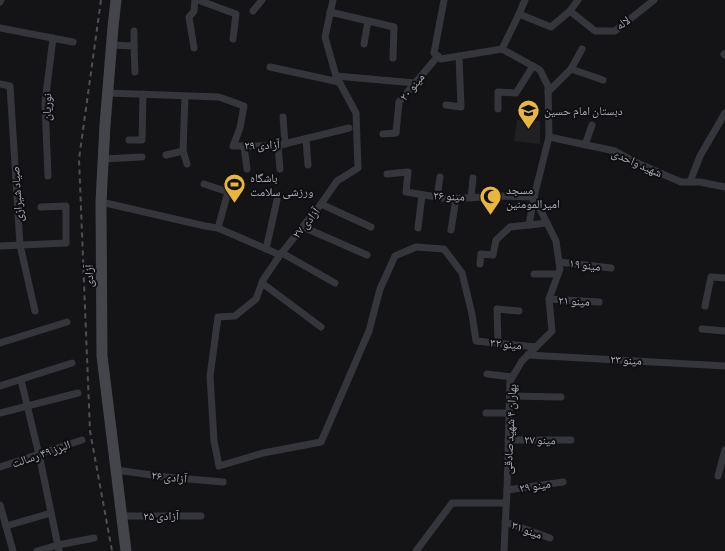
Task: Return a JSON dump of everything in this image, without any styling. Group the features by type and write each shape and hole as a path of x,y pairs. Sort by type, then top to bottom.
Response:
{"main road":[{"name":"آزادی","path":"116,0 107,93 101,202 102,356 126,551"}],"street":[{"path":"194,48 189,17 194,11 195,0"},
{"path":"198,0 236,14 233,39"},
{"path":"253,11 262,0"},
{"name":"آزادی ۲۷","path":"333,0 325,38 338,79 356,113 358,168 337,181 263,280 256,299 235,316 218,317 210,376 214,441 219,466 263,453 321,442 369,331 380,289 395,256 416,247 444,249 462,273 472,314 476,341"},
{"path":"444,0 434,53 440,58 502,49 540,70 548,86 549,137 534,197 529,225"},
{"path":"502,49 525,0"},
{"path":"519,14 551,26 570,11 578,0"},
{"name":"لاله","path":"570,11 595,31 615,31 654,0"},
{"path":"330,12 394,27 393,58"},
{"path":"364,44 368,21"},
{"path":"0,28 73,42"},
{"path":"134,31 135,72"},
{"name":"نوریان","path":"48,176 45,103 54,38"},
{"path":"111,45 134,46"},
{"path":"548,92 572,69 582,49"},
{"name":"مینو ۲۰","path":"382,134 396,133 399,102 438,56"},
{"path":"446,105 461,107 459,56"},
{"path":"498,110 498,92 516,93 533,66"},
{"path":"270,67 338,79 415,84"},
{"path":"572,69 603,80"},
{"name":"صیاد شیرازی","path":"0,84 10,86 20,245 35,311"},
{"name":"آزادی ۲۹","path":"107,93 219,97 244,106 240,128 233,146 281,145 349,128"},
{"path":"129,140 142,140 143,94"},
{"path":"185,96 183,152 187,164"},
{"path":"690,182 700,156 725,113"},
{"path":"280,169 283,116"},
{"path":"585,145 592,125"},
{"name":"شهید واحدی","path":"549,137 615,151 635,162 680,182 700,182 725,187"},
{"path":"306,139 308,165"},
{"path":"244,146 247,169"},
{"path":"166,155 183,152"},
{"path":"103,158 142,157"},
{"name":"مینو ۲۶","path":"387,174 408,172 406,192 422,195 449,198 500,196 534,197"},
{"path":"437,197 440,177"},
{"path":"471,198 473,178"},
{"path":"204,184 228,192 218,228"},
{"path":"418,228 422,195"},
{"name":"بهاران ۴ شهید صادقی","path":"504,551 510,381 522,361 552,331 549,299 560,269 556,241 534,197"},
{"path":"451,230 456,198"},
{"path":"266,249 277,200"},
{"path":"101,202 218,228 281,254 335,283"},
{"path":"321,204 371,227"},
{"path":"0,246 66,243 66,206 40,207"},
{"path":"480,264 481,254 493,256 496,240 510,227 547,223"},
{"path":"302,227 367,254"},
{"name":"مینو ۱۹","path":"559,262 611,268"},
{"path":"534,274 558,274"},
{"path":"705,306 711,277 725,278"},
{"path":"262,283 321,327"},
{"name":"مینو ۲۱","path":"549,299 599,302"},
{"path":"498,343 497,309 519,311"},
{"path":"0,343 67,322"},
{"path":"702,329 725,332"},
{"name":"مینو ۳۲","path":"476,341 536,347"},
{"name":"مینو ۲۳","path":"528,354 725,366"},
{"path":"0,386 72,363"},
{"path":"487,374 512,377"},
{"path":"21,380 59,548"},
{"path":"0,414 78,393"},
{"path":"510,396 561,397"},
{"path":"486,413 509,413"},
{"name":"البرز ۴۹ رسالت","path":"0,467 82,440"},
{"name":"مینو ۲۷","path":"508,440 571,440"},
{"path":"718,476 725,450"},
{"name":"آزادی ۲۶","path":"116,470 166,477 223,482"},
{"name":"مینو ۲۹","path":"507,490 563,482"},
{"path":"416,551 452,503 506,503"},
{"path":"0,505 13,551"},
{"path":"6,526 51,513"},
{"name":"آزادی ۲۵","path":"121,516 201,516"},
{"name":"مینو ۳۱","path":"505,522 550,538"},
{"path":"37,551 59,548 94,538"}],"shaded area":[{"name":"دبستان امام حسین","path":"517,120 540,121 540,144 514,141"}],"railway":[{"path":"101,0 79,159 90,431 112,551"}],"place":[{"name":"دبستان امام حسین","path":"528,130"},
{"name":"باشگاه ورزشی سلامت","path":"235,204"},
{"name":"مسجد امیرالمومنین","path":"490,216"}]}
